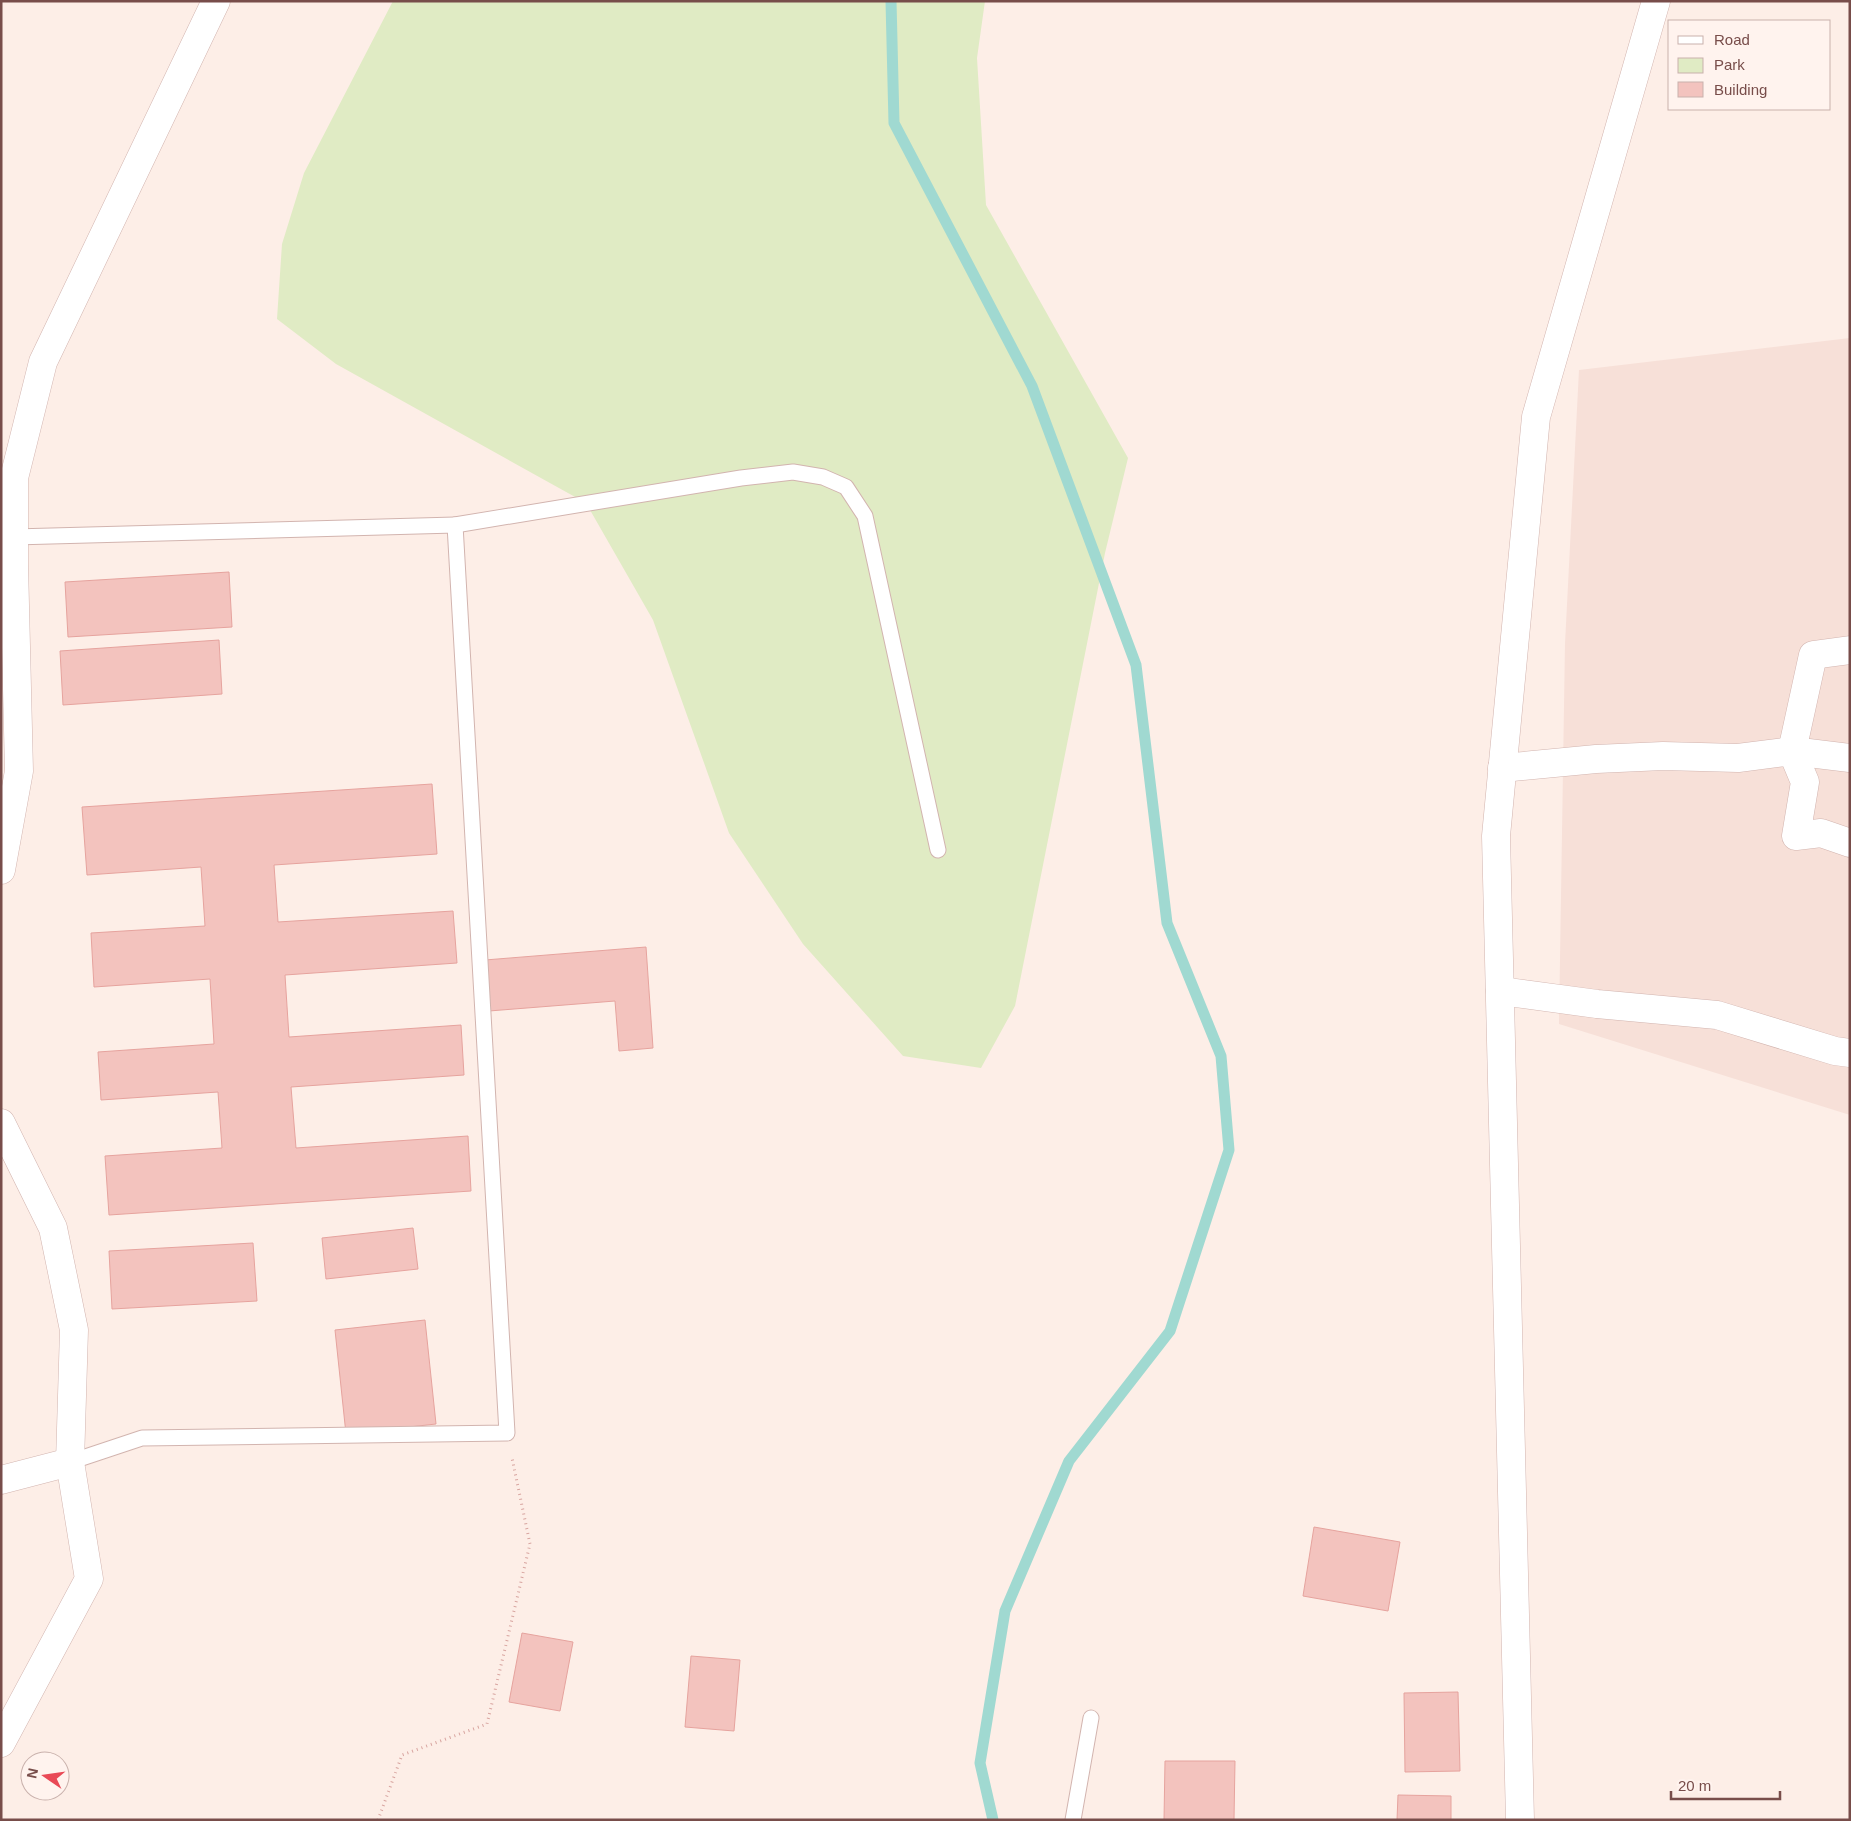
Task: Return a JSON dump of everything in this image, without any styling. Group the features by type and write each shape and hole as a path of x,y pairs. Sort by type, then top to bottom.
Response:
{"street":[{"path":"1,870 19,771 14,478 43,362 216,1"},
{"path":"1520,1820 1496,836 1536,417 1656,1"},
{"path":"1850,650 1813,655 1792,751 1805,782 1796,836 1821,833 1850,843"},
{"path":"1502,768 1596,759 1663,756 1738,758 1792,751 1850,758"},
{"path":"1500,991 1597,1004 1717,1015 1835,1051 1850,1053"},
{"path":"1,1122 53,1228 74,1330 70,1462 89,1579 1,1743"},
{"path":"1,1480 70,1462"}],"lane":[{"path":"14,537 455,525 741,478 793,472 823,476 846,487 865,516 938,850"},
{"path":"70,1462 142,1438 507,1433 455,525"},
{"path":"1073,1820 1090,1718"}],"path":[{"path":"378,1820 402,1755 487,1724 530,1544 507,1433"}],"shaded area":[{"path":"1850,338 1850,1115 1559,1024 1565,644 1579,370"}],"green space":[{"path":"393,1 985,1 977,58 986,205 1128,458 1105,553 1015,1006 981,1068 903,1056 803,944 729,833 653,620 586,503 336,364 277,319 282,244 304,173"}],"building":[{"path":"229,572 232,627 68,637 65,582"},
{"path":"219,640 222,694 63,705 60,651"},
{"path":"432,784 437,854 274,865 278,922 453,911 457,963 285,975 289,1037 461,1025 464,1075 291,1087 296,1148 468,1136 471,1191 109,1215 105,1156 222,1148 218,1092 101,1100 98,1052 214,1044 210,979 94,987 91,933 205,926 201,867 87,875 82,807"},
{"path":"646,947 653,1048 619,1051 615,1001 489,1011 485,960"},
{"path":"413,1228 418,1269 326,1279 322,1238"},
{"path":"253,1243 257,1301 112,1309 109,1251"},
{"path":"425,1320 436,1424 346,1434 335,1330"},
{"path":"1314,1527 1400,1542 1388,1611 1303,1596"},
{"path":"522,1633 573,1642 560,1711 509,1702"},
{"path":"691,1656 740,1660 734,1731 685,1727"},
{"path":"1458,1692 1460,1771 1405,1772 1404,1693"},
{"path":"1165,1761 1235,1761 1234,1820 1164,1820"},
{"path":"1398,1795 1451,1796 1451,1820 1397,1820"}],"waterway":[{"path":"891,1 894,123 1032,386 1136,665 1167,923 1221,1056 1229,1150 1170,1331 1069,1461 1005,1611 980,1763 993,1820"}]}
